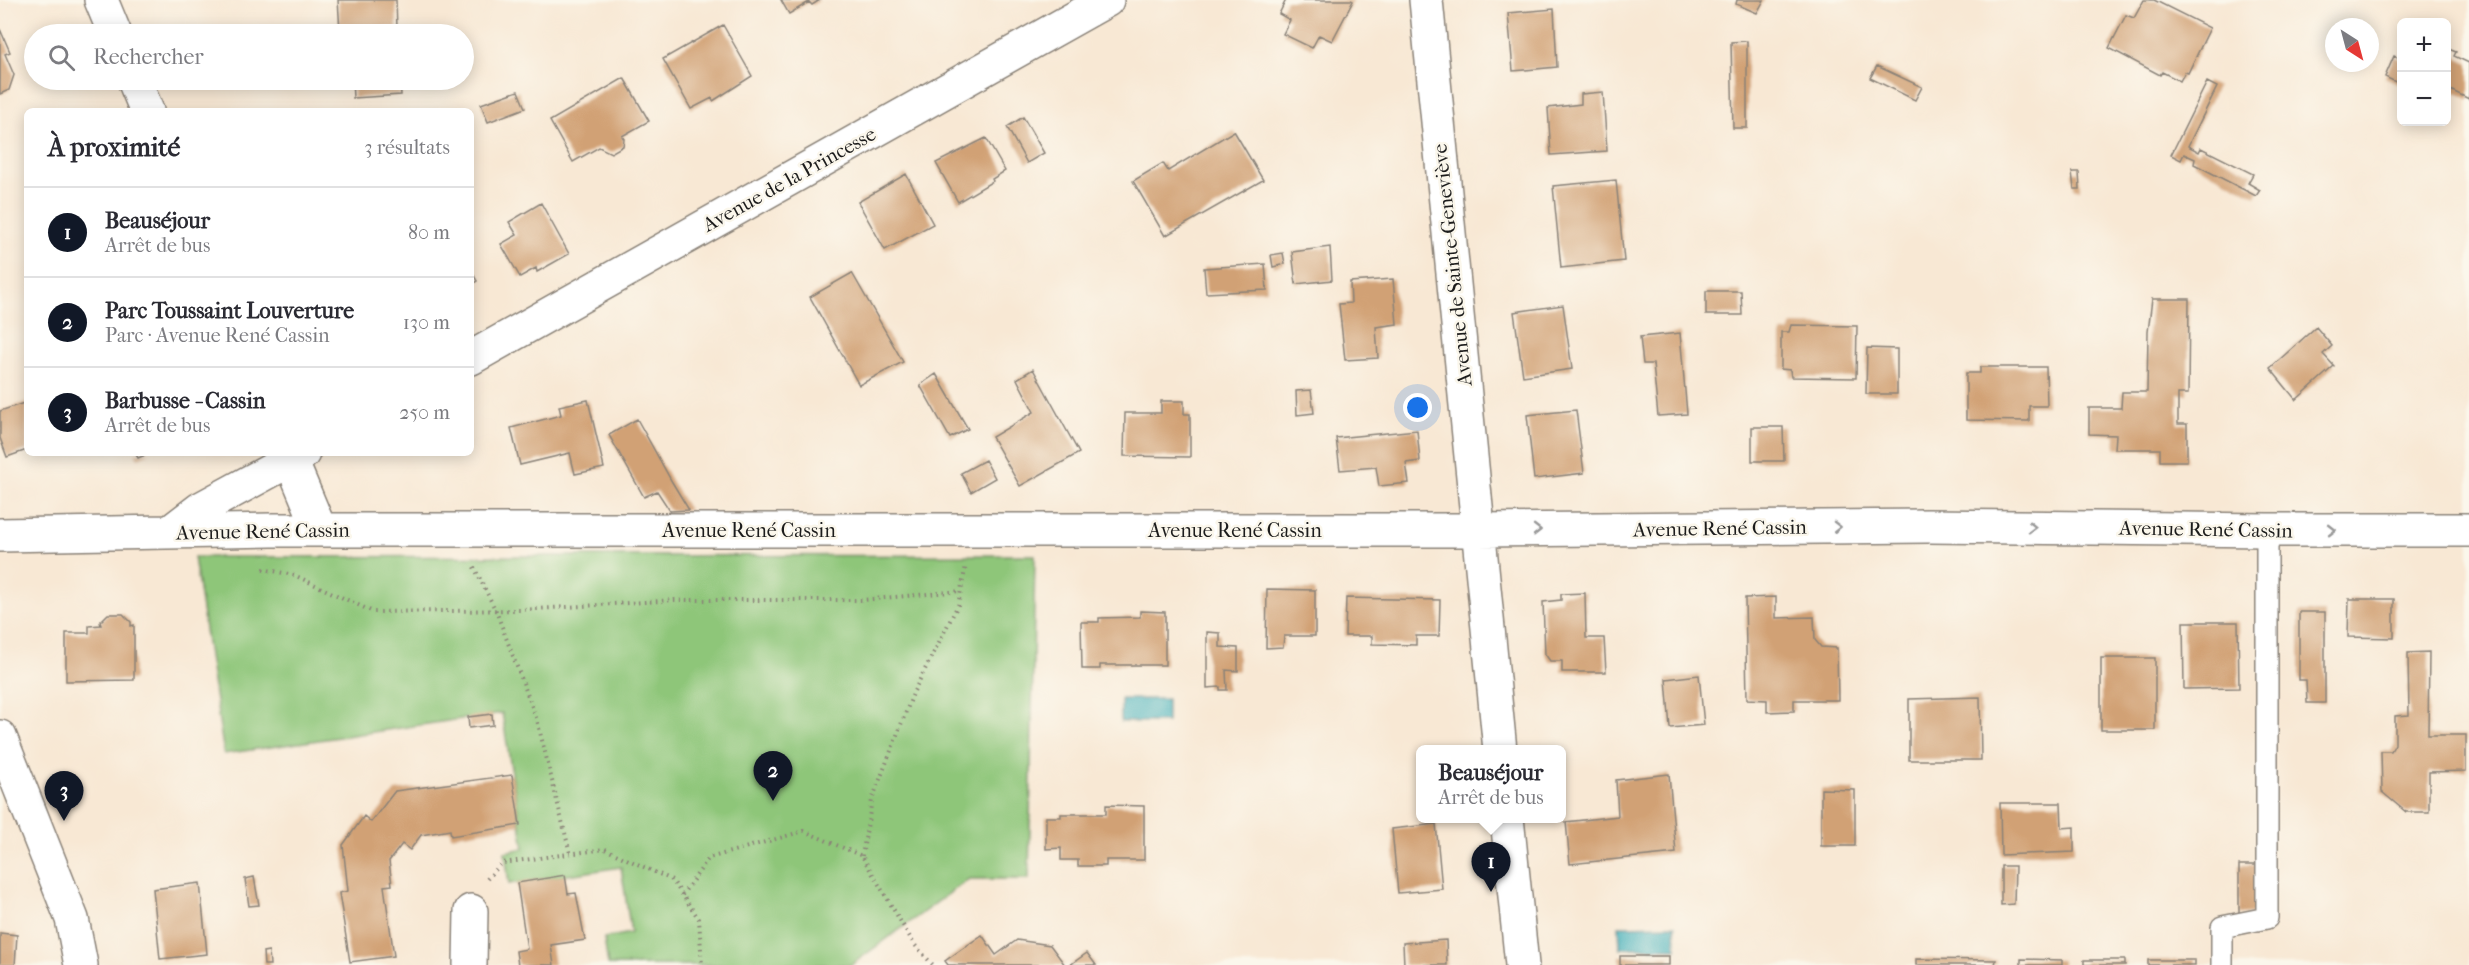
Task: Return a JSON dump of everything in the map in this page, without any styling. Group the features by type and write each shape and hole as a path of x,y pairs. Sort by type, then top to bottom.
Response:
{"street":[{"path":"101,0 111,24"},
{"name":"Avenue de la Princesse","path":"474,356 1107,0"},
{"name":"Avenue de Sainte-Geneviève","path":"1426,0 1500,745"},
{"path":"138,90 146,108"},
{"path":"170,532 200,509 292,456"},
{"path":"294,456 320,530"},
{"name":"Avenue René Cassin","path":"0,535 320,530 1478,530 1928,526 2469,530"},
{"path":"0,737 72,919 81,965"},
{"path":"1507,823 1522,965"},
{"path":"470,965 471,911"}],"lane":[{"path":"2222,965 2222,927 2267,918 2267,530"}],"path":[{"path":"456,530 496,611 537,720 570,853"},
{"path":"862,856 872,800 914,691 958,605 974,530"},
{"path":"261,569 294,574 373,612 496,611 675,600 862,600 961,591"},
{"path":"682,895 709,858 804,831 862,856 914,944 933,965"},
{"path":"471,911 488,878 502,863 605,849 672,880 699,919 702,965"}],"green space":[{"path":"1035,555 1029,879 969,879 851,965 608,965 604,938 631,933 621,867 509,884 505,852 524,848 502,713 224,754 194,557"}],"water":[{"path":"1121,699 1167,699 1167,722 1121,722"},
{"path":"1675,925 1676,948 1620,948 1619,926"}],"building":[{"path":"338,0 396,0 397,24 340,24"},
{"path":"781,0 820,0 812,5 809,2 789,14"},
{"path":"1286,0 1353,1 1332,41 1319,35 1312,48 1283,34 1290,20 1279,14"},
{"path":"1737,0 1764,0 1757,13 1736,4"},
{"path":"2144,0 2154,0 2210,28 2188,73 2185,72 2180,81 2162,72 2160,75 2109,48 2126,15 2134,18"},
{"path":"1554,9 1557,67 1513,71 1508,13"},
{"path":"723,25 752,76 713,101 712,98 691,109 663,59"},
{"path":"0,29 10,52 5,54 14,75 9,90 0,94"},
{"path":"1747,41 1747,128 1733,128 1731,42"},
{"path":"2451,50 2456,52 2454,56 2469,63 2469,99 2451,90"},
{"path":"2394,56 2397,58 2397,83 2385,77"},
{"path":"1877,66 1922,87 1915,100 1870,78"},
{"path":"624,78 649,121 622,136 623,146 611,153 599,147 573,162 550,121"},
{"path":"2207,82 2217,87 2188,146 2199,152 2201,148 2253,174 2248,183 2260,190 2256,196 2194,164 2195,159 2184,154 2181,160 2171,155"},
{"path":"353,90 401,90 401,95 353,98"},
{"path":"518,91 525,108 488,122 481,104"},
{"path":"1603,92 1607,151 1551,155 1548,108 1581,104 1581,94"},
{"path":"1023,117 1044,153 1027,163 1007,127"},
{"path":"1234,131 1263,180 1165,236 1133,181 1163,163 1168,171"},
{"path":"986,138 1005,171 958,202 936,163"},
{"path":"2072,172 2079,172 2080,189 2074,189"},
{"path":"906,174 933,224 885,250 858,202"},
{"path":"1616,180 1624,261 1561,268 1553,186"},
{"path":"541,203 569,254 537,272 536,268 520,277 501,244 517,235 509,222"},
{"path":"1330,247 1332,280 1296,284 1292,252"},
{"path":"1283,253 1285,264 1273,267 1271,255"},
{"path":"1265,264 1267,290 1206,293 1204,268"},
{"path":"852,273 903,362 859,385 810,297"},
{"path":"1393,279 1397,324 1376,327 1378,358 1345,360 1339,304 1351,303 1350,282"},
{"path":"1706,291 1741,291 1742,315 1706,315"},
{"path":"2152,299 2189,299 2188,394 2178,394 2178,424 2187,424 2187,461 2160,461 2160,449 2115,449 2116,435 2089,434 2089,408 2121,408 2122,392 2147,392 2148,332"},
{"path":"1563,305 1572,369 1523,376 1514,312"},
{"path":"1791,325 1857,326 1856,378 1791,377 1790,370 1781,369 1781,332 1789,332"},
{"path":"2316,327 2332,346 2323,354 2334,366 2296,400 2270,368"},
{"path":"1680,333 1687,414 1658,416 1653,364 1643,364 1640,337"},
{"path":"1867,348 1897,349 1897,394 1866,394"},
{"path":"1980,367 2046,367 2047,406 2029,406 2029,421 1966,420 1966,373 1980,373"},
{"path":"1033,369 1079,453 1020,486 992,437 1034,412 1017,379"},
{"path":"936,374 968,429 950,438 920,385"},
{"path":"1311,390 1314,413 1297,415 1296,391"},
{"path":"588,400 604,468 575,474 570,453 520,465 511,428 561,415 559,406"},
{"path":"1161,401 1184,401 1184,414 1190,414 1190,457 1124,456 1125,413 1161,413"},
{"path":"24,403 24,451 7,457 0,438 0,411"},
{"path":"1576,410 1584,473 1534,479 1527,415"},
{"path":"637,419 689,510 670,511 657,491 644,497 609,435"},
{"path":"1752,427 1783,427 1784,461 1752,461"},
{"path":"1417,430 1420,461 1406,463 1409,483 1379,486 1376,467 1340,470 1336,438"},
{"path":"985,460 995,478 971,492 961,473"},
{"path":"1267,589 1315,590 1315,636 1284,636 1283,647 1266,648"},
{"path":"1585,593 1586,638 1604,638 1606,672 1562,672 1562,661 1550,661 1545,654 1543,602 1561,600 1561,594"},
{"path":"1776,597 1776,618 1814,617 1815,640 1821,647 1837,648 1838,700 1794,700 1794,711 1767,712 1767,700 1747,699 1745,598"},
{"path":"1346,598 1440,600 1439,636 1416,636 1416,645 1372,644 1372,636 1345,636"},
{"path":"2349,599 2394,599 2394,638 2348,637"},
{"path":"1140,611 1165,612 1165,665 1100,665 1100,669 1082,669 1081,622 1099,622 1099,618 1140,617"},
{"path":"2299,612 2325,612 2325,703 2307,703 2306,680 2299,680"},
{"path":"108,614 123,614 131,622 131,626 134,625 134,680 66,681 66,633 89,633 89,626 101,625 100,622"},
{"path":"2183,622 2238,622 2239,688 2184,689"},
{"path":"1207,632 1220,633 1220,647 1238,648 1238,671 1226,670 1227,690 1220,690 1220,687 1207,688"},
{"path":"2429,652 2428,735 2466,735 2466,771 2429,772 2429,812 2406,812 2382,792 2381,751 2391,751 2395,744 2395,716 2409,715 2408,653"},
{"path":"2101,658 2155,658 2155,730 2101,730"},
{"path":"1699,675 1704,725 1670,728 1666,679"},
{"path":"1980,697 1981,760 1909,760 1909,699"},
{"path":"492,714 493,725 469,728 468,717"},
{"path":"1669,774 1676,853 1570,864 1566,822 1618,816 1616,780"},
{"path":"512,775 520,825 451,836 450,830 421,835 410,850 402,844 389,861 392,885 384,886 394,956 350,962 339,893 348,891 343,845 364,816 371,822 395,791"},
{"path":"1821,789 1855,790 1855,846 1821,846"},
{"path":"2000,803 2061,803 2062,828 2074,827 2074,852 2001,855"},
{"path":"1106,805 1144,806 1144,860 1106,860 1106,866 1078,866 1078,860 1061,860 1061,848 1046,849 1046,817 1061,817 1061,814 1106,814"},
{"path":"1436,824 1442,889 1398,893 1392,829"},
{"path":"2239,865 2258,865 2258,913 2239,914"},
{"path":"2001,866 2015,866 2014,904 2001,905"},
{"path":"565,875 568,894 576,893 585,940 551,945 554,965 518,965 516,951 527,949 517,883"},
{"path":"254,877 259,905 249,906 245,879"},
{"path":"200,883 207,954 160,959 153,889"},
{"path":"0,933 17,935 15,965 0,965"},
{"path":"982,935 996,955 1017,940 1050,945 1065,965 948,965 945,961"},
{"path":"1446,940 1447,965 1404,965 1403,943"},
{"path":"269,951 270,965 264,965 263,952"},
{"path":"1087,953 1096,965 1070,965"},
{"path":"1620,956 1669,956 1669,965 1620,965"},
{"path":"1916,959 1996,960 1995,965 1916,965"},
{"path":"2021,959 2062,960 2062,965 2021,965"},
{"path":"2084,960 2125,960 2125,965 2084,965"},
{"path":"2148,960 2195,960 2195,965 2148,965"}],"place":[{"name":"Parc Toussaint Louverture","path":"773,801"},
{"name":"Barbusse - Cassin","path":"64,821"},
{"name":"Beauséjour","path":"1491,892"}]}
